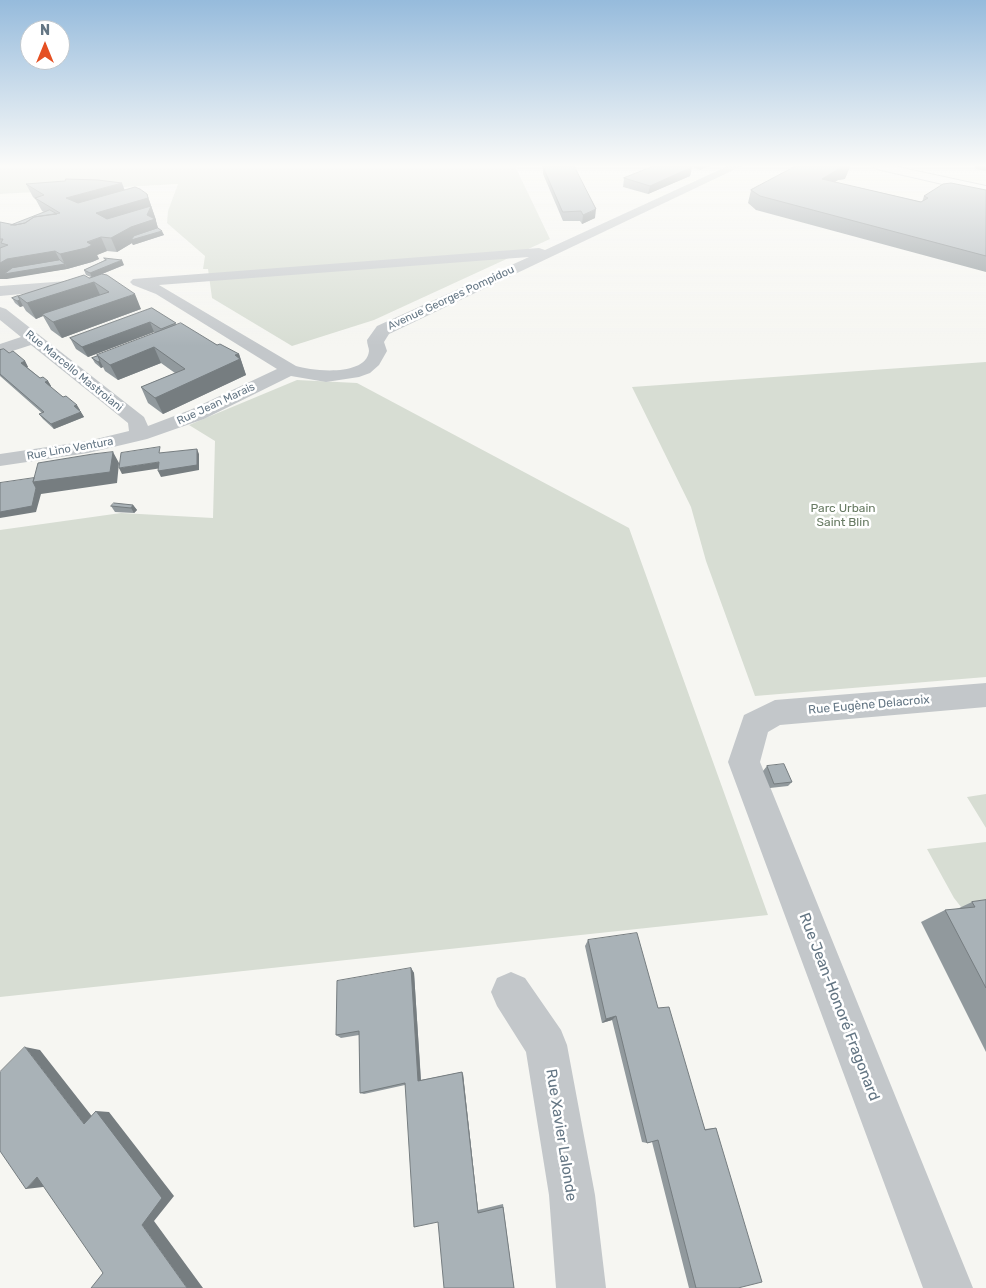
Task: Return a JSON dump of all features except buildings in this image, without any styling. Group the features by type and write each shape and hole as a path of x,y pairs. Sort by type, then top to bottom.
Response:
{"street":[{"name":"Avenue Georges Pompidou","path":"546,254 535,251 131,282 161,291 290,370 306,376 323,377 348,374 364,368 375,359 378,351 374,344 376,338 383,330 607,226"},
{"path":"0,291 93,284"},
{"name":"Rue Marcello Mastroiani","path":"0,312 137,422 140,435"},
{"path":"0,350 33,338"},
{"name":"Rue Jean Marais","path":"140,435 180,421 290,370"},
{"name":"Rue Lino Ventura","path":"0,460 92,446 140,435"},
{"name":"Rue Eugène Delacroix","path":"755,724 775,713 986,695"},
{"name":"Rue Jean-Honoré Fragonard","path":"755,724 744,762 948,1288"},
{"name":"Rue Xavier Lalonde","path":"511,992 546,1045 572,1195 581,1288"}],"green space":[{"path":"171,226 544,226 550,239 374,320 292,346 212,298 208,269 203,269 205,256"},
{"name":"Parc Urbain Saint Blin","path":"986,362 986,677 755,696 706,561 691,507 632,387"},
{"path":"297,380 357,383 629,528 768,915 0,997 0,530 121,513 213,518 215,441 189,425"},
{"path":"986,794 986,828 967,797"},
{"path":"986,842 986,915 965,912 954,898 927,849"}]}
